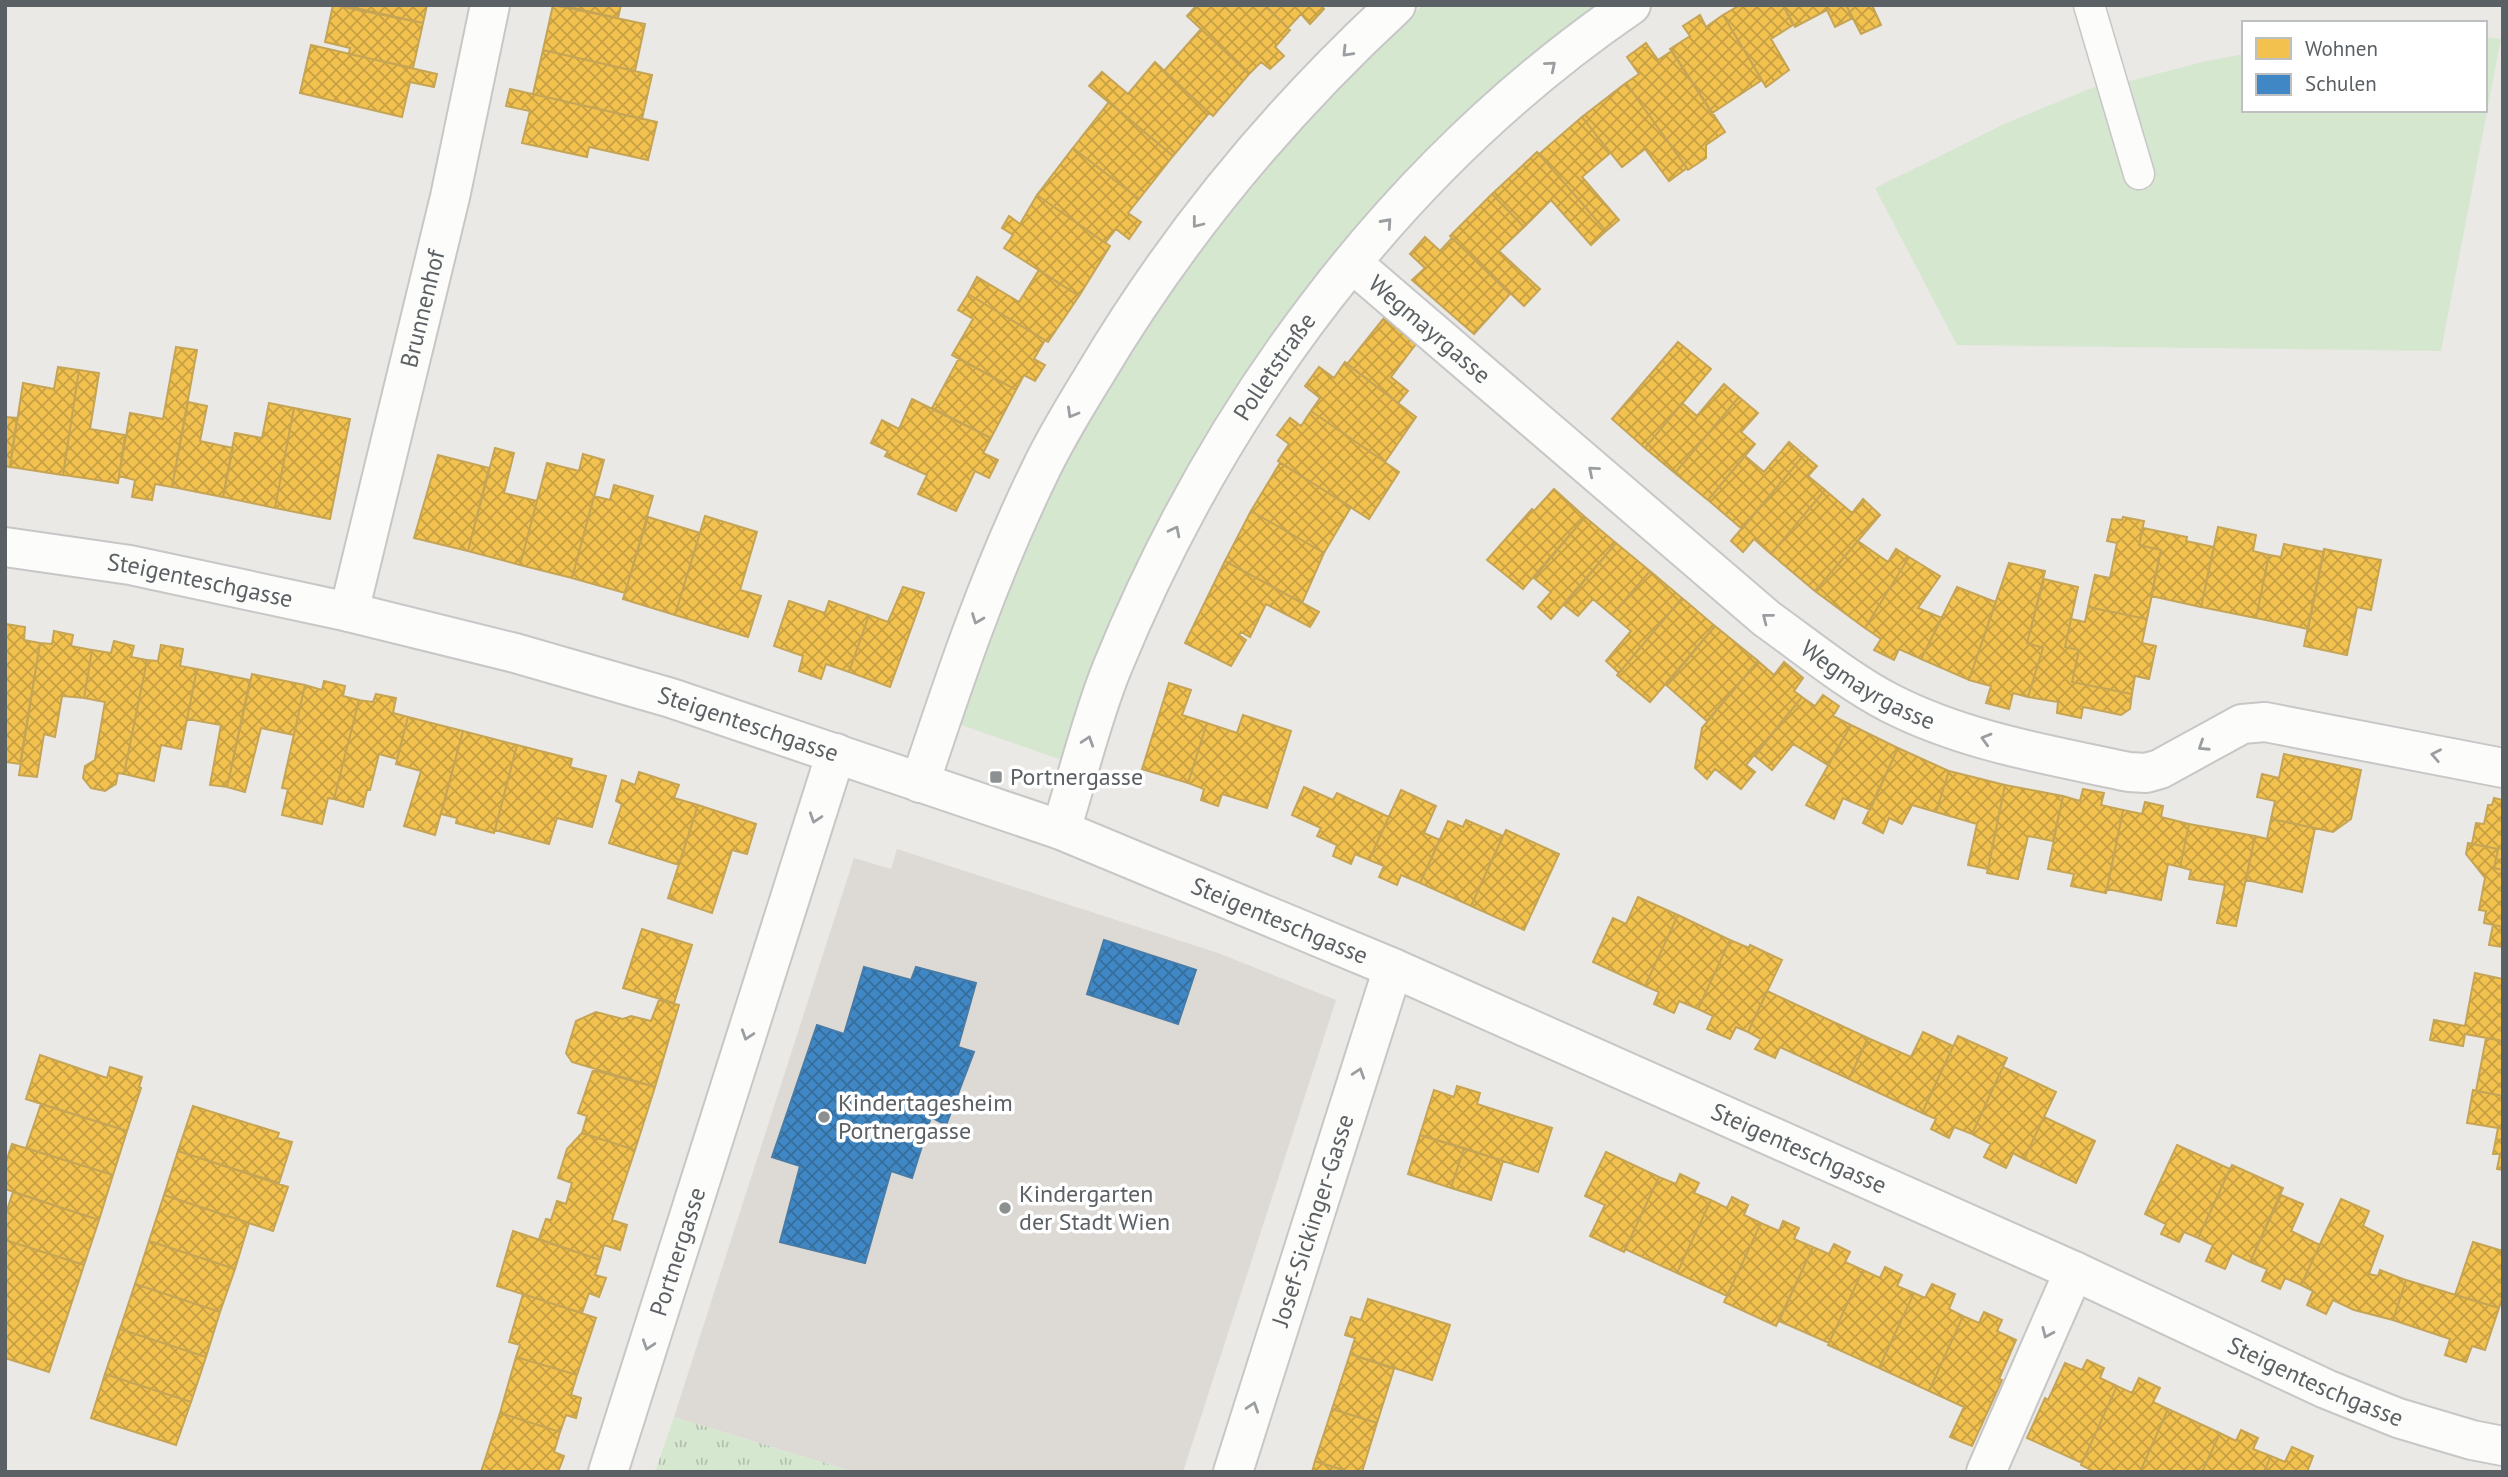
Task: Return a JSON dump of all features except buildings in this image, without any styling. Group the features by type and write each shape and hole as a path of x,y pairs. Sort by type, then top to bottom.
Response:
{"street":[{"name":"Brunnenhof","path":"349,612 450,197 490,5"},
{"path":"920,782 962,658 1009,537 1041,469 1127,320 1181,242 1239,169 1330,69 1396,5"},
{"name":"Polletstraße","path":"1061,830 1111,671 1142,596 1221,447 1261,383 1352,263 1428,177 1505,105 1578,43 1631,5"},
{"name":"Wegmayrgasse","path":"1352,263 1767,619 1889,703 1954,730 2028,750 2129,772 2146,773 2160,769 2242,724 2265,722 2503,768"},
{"name":"Steigenteschgasse","path":"5,547 130,565 349,612 514,653 671,698 1061,830 1393,968 2074,1270 2338,1394 2398,1418 2472,1440 2503,1446"},
{"name":"Portnergasse","path":"608,1472 836,753"},
{"name":"Josef-Sickinger-Gasse","path":"1233,1472 1393,968"},
{"path":"1986,1472 2074,1270"}],"lane":[{"path":"2089,5 2139,174"}],"shaded area":[{"name":"Kindergarten der Stadt Wien","path":"897,849 1218,953 1336,1000 1183,1472 854,1472 674,1417 854,858 891,869"}],"green space":[{"path":"1423,5 1601,5 1506,78 1437,143 1292,306 1214,421 1149,541 1123,594 1062,760 958,724 1010,577 1049,493 1106,386 1159,302 1258,173 1349,74"},
{"path":"2487,37 2501,39 2487,112"},
{"path":"2242,54 2242,112 2487,112 2441,351 1957,345 1875,188 2004,124 2094,87 2134,80"},
{"path":"674,1417 854,1472 655,1472"}],"place":[{"name":"Portnergasse","path":"996,777"},
{"name":"Kindertagesheim Portnergasse","path":"824,1117"},
{"name":"Kindergarten der Stadt Wien","path":"1005,1208"}]}
